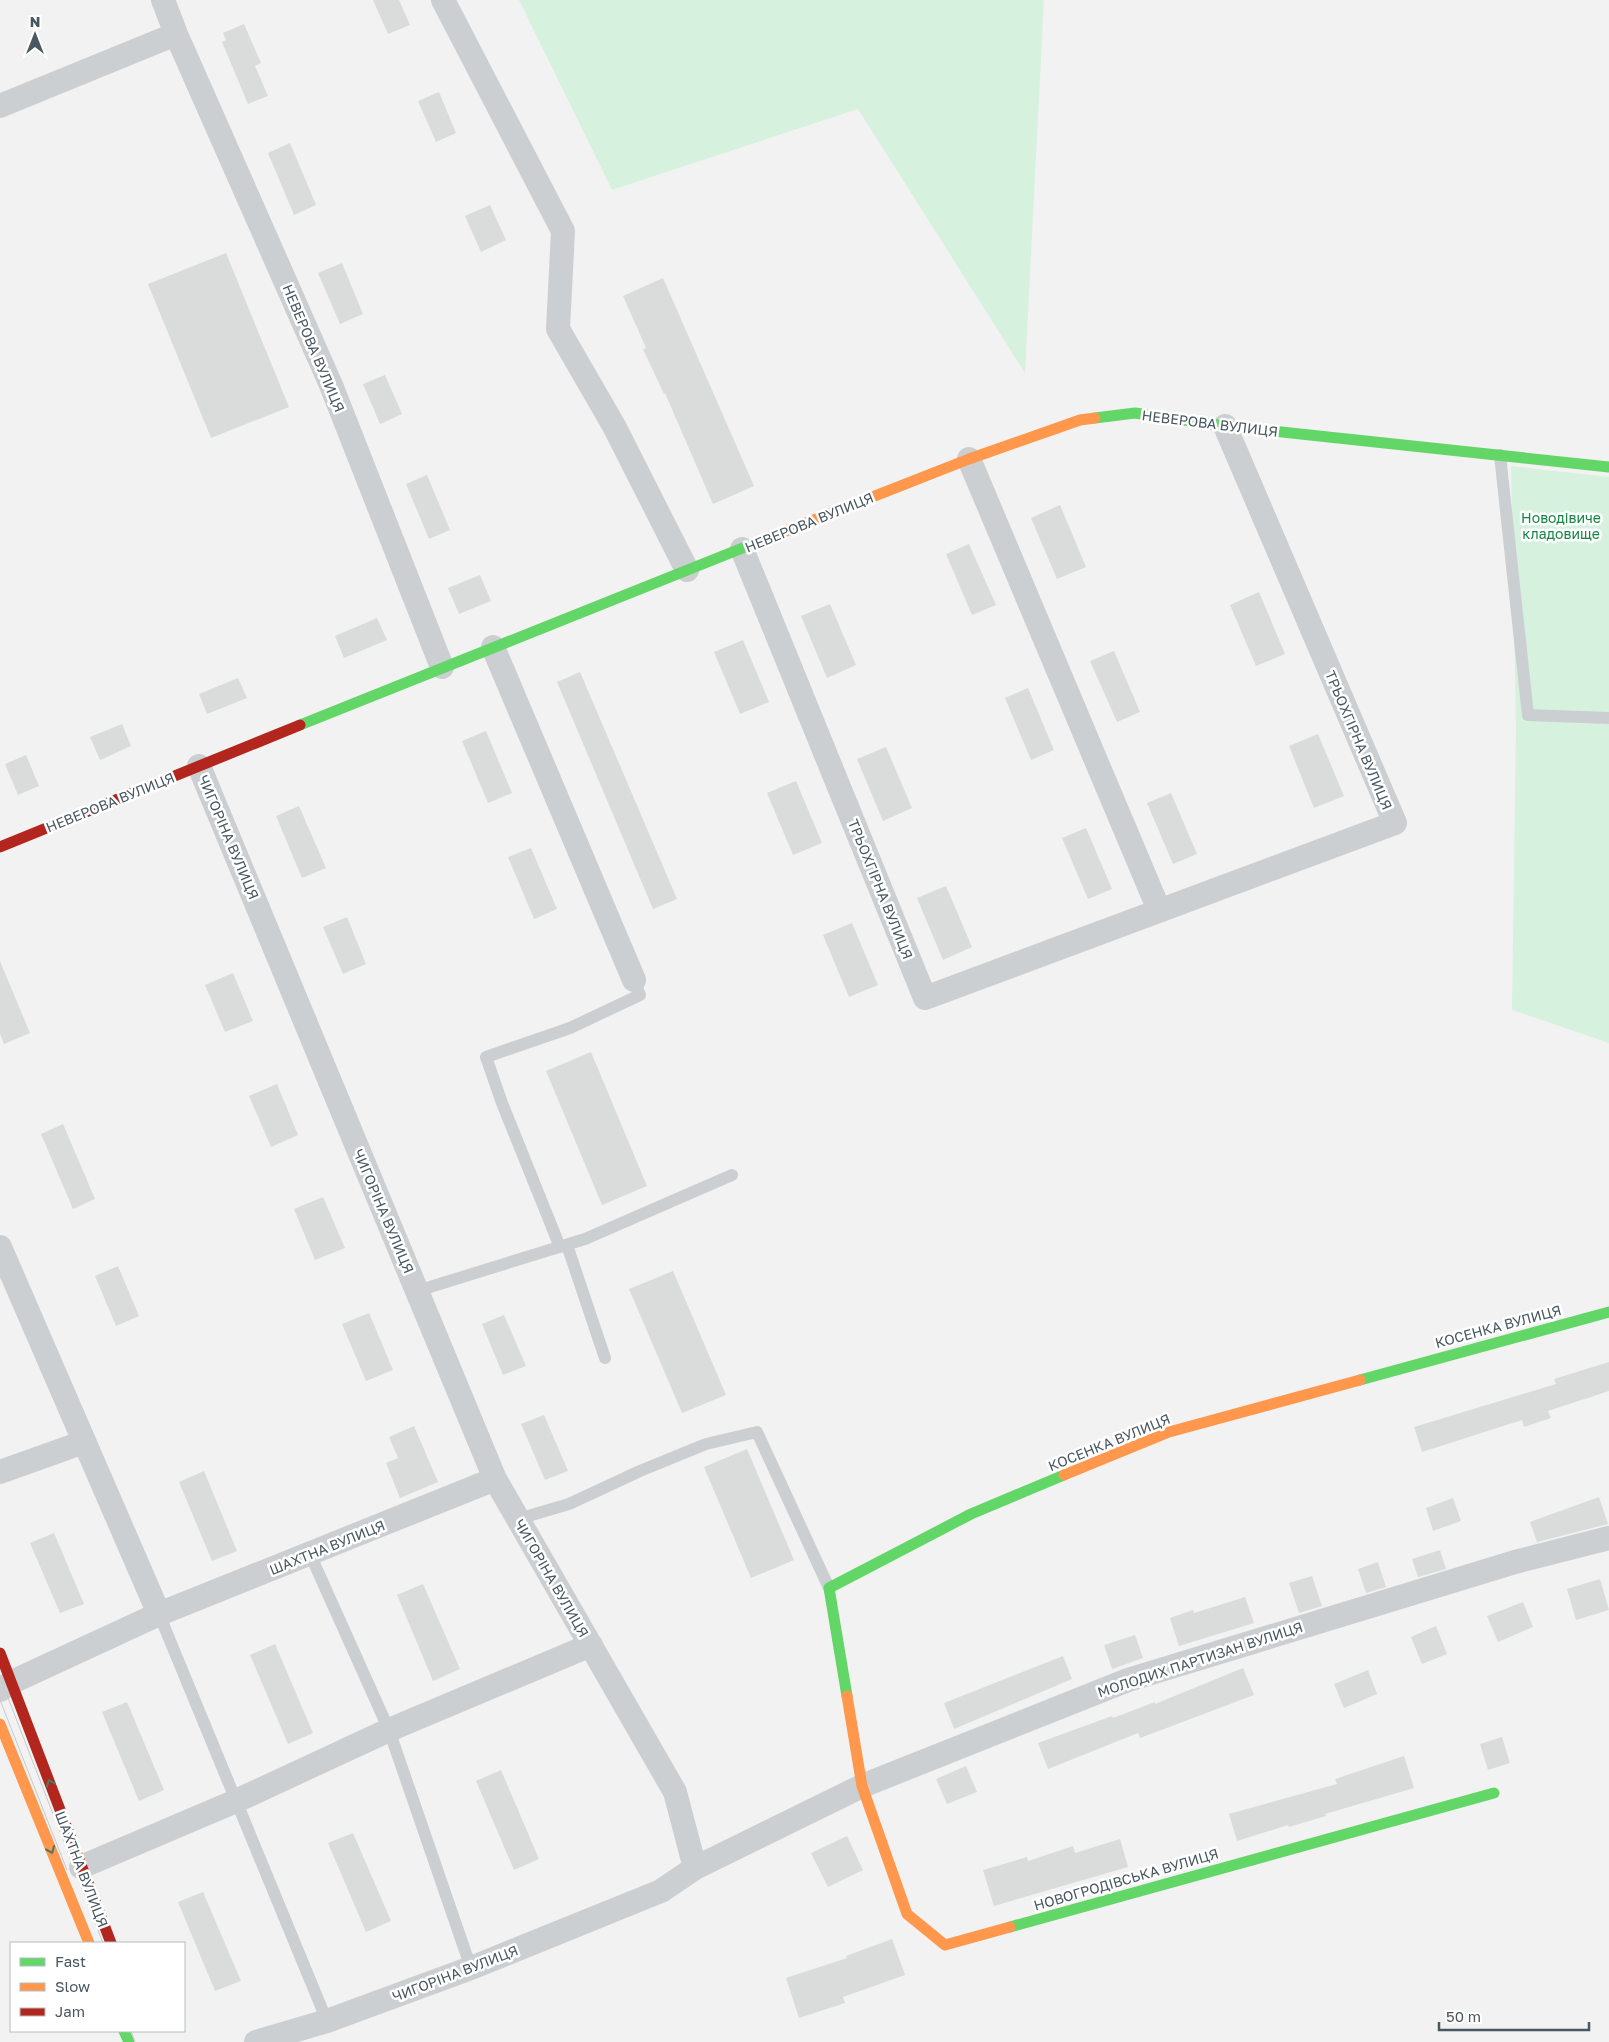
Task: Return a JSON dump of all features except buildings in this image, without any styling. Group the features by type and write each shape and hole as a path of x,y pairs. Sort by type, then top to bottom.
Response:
{"street":[{"name":"НЕВЕРОВА ВУЛИЦЯ","path":"163,0 176,34 331,385 442,667"},
{"path":"443,0 563,231 558,329 614,426 687,570"},
{"path":"0,106 176,34"},
{"name":"НЕВЕРОВА ВУЛИЦЯ","path":"1,844 742,548 969,459 1080,420 1135,413 1225,426 1609,467"},
{"name":"ТРЬОХГІРНА ВУЛИЦЯ","path":"742,548 925,998 1395,823 1225,426"},
{"path":"969,459 1159,910"},
{"path":"493,647 634,980"},
{"name":"ЧИГОРІНА ВУЛИЦЯ","path":"199,766 495,1479 675,1792 695,1868 661,1890 472,1968 326,2021 256,2042"},
{"path":"0,1249 159,1614"},
{"name":"КОСЕНКА ВУЛИЦЯ","path":"829,1588 971,1514 1169,1432 1609,1312"},
{"path":"0,1472 84,1442"},
{"name":"ШАХТНА ВУЛИЦЯ","path":"6,1686 159,1614 495,1479"},
{"name":"МОЛОДИХ ПАРТИЗАН ВУЛИЦЯ","path":"695,1868 862,1786 1128,1680 1515,1562 1609,1538"},
{"path":"829,1588 862,1786"},
{"name":"ЧИГОРІНА ВУЛИЦЯ","path":"81,1867 236,1801 389,1730 590,1645"},
{"name":"ШАХТНА ВУЛИЦЯ","path":"0,1653 6,1686 111,1942"},
{"name":"ШАХТНА ВУЛИЦЯ","path":"0,1724 89,1942"},
{"name":"НОВОГРОДІВСЬКА ВУЛИЦЯ","path":"862,1786 907,1914 945,1945 1494,1793"}],"lane":[{"path":"1500,455 1528,715 1609,718"},
{"path":"605,1358 563,1246 502,1103 486,1057 570,1028 640,994 634,980"},
{"path":"417,1291 584,1239 732,1175"},
{"path":"518,1519 569,1504 640,1471 706,1444 757,1432 829,1588"},
{"path":"310,1554 389,1730 472,1968"},
{"path":"159,1614 326,2021"}],"green space":[{"path":"519,0 1044,0 1025,373 858,109 612,190"},
{"name":"Новодівиче кладовище","path":"1511,466 1609,477 1609,1043 1512,1010 1516,727"}],"tram line":[{"path":"0,1677 103,1942"},
{"path":"0,1700 67,1870"},
{"path":"131,2032 135,2042"}],"traffic: fast":[{"path":"1095,418 1135,413 1225,426 1609,467"},
{"path":"300,725 755,543"},
{"path":"1360,1380 1609,1312"},
{"path":"847,1696 829,1588 971,1514 1064,1475"},
{"path":"1010,1927 1494,1793"},
{"path":"124,2032 129,2042"}],"traffic: slow":[{"path":"755,543 969,459 1080,420 1095,418"},
{"path":"1064,1475 1169,1432 1360,1380"},
{"path":"847,1696 862,1786 907,1914 945,1945 1010,1927"},
{"path":"0,1724 89,1942"}],"traffic: jam":[{"path":"0,847 300,725"},
{"path":"0,1653 111,1942"}]}
